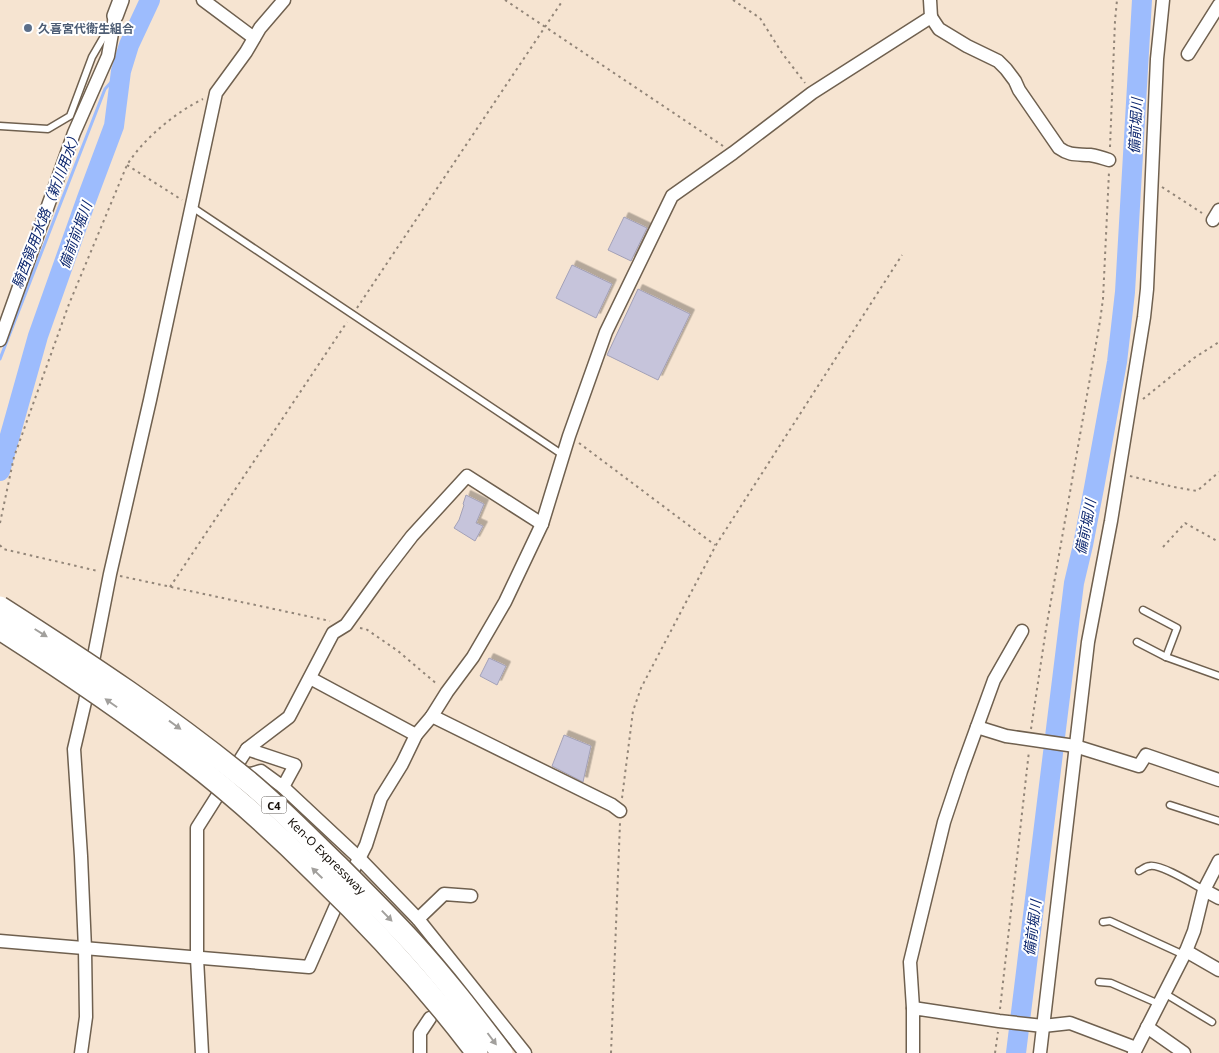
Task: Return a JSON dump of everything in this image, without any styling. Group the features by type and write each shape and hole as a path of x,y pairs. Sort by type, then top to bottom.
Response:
{"highway":[{"name":"Ken-O Expressway","path":"0,607 137,698 200,743 250,784 304,832 413,943 471,1011 502,1053"},
{"name":"Ken-O Expressway","path":"0,629 70,674 187,758 290,847 350,905 403,962 477,1053"}],"street":[{"path":"0,340 74,133 108,56 115,16 121,0"},
{"path":"203,0 254,38"},
{"path":"81,1053 86,1017 85,949 74,749 110,574 216,93 246,52 260,28 284,0"},
{"path":"930,0 931,17 939,29 967,46 998,61 1015,81 1019,90 1059,148 1072,155 1092,156 1109,160"},
{"path":"1040,1053 1088,642 1111,521 1144,317 1147,289 1157,59 1163,0"},
{"path":"1188,54 1219,5"},
{"path":"0,941 309,967 342,892 366,844 381,798 402,764 416,735 432,716 473,657 505,602 542,524 569,436 606,332 672,196 733,153 812,93 931,17"},
{"path":"202,1053 197,958 197,828 232,772 247,749 289,717 333,633 346,625 412,536 467,476 542,524"},
{"path":"913,1053 910,962 944,822 994,680 1022,631"},
{"path":"310,678 416,735"},
{"path":"432,716 612,805 620,811"},
{"path":"977,727 1006,736 1075,746 1139,766 1146,755 1218,778"},
{"path":"247,749 295,765 283,787"},
{"path":"232,772 251,774 261,771 283,787 359,858 420,922 525,1053"},
{"path":"913,1008 1043,1026 1070,1024 1135,1051 1185,953 1194,931 1204,890 1219,861"},
{"path":"1204,890 1219,898"},
{"path":"412,996 418,989 420,980 416,948 420,922 444,894 471,896"},
{"path":"1185,953 1219,970"},
{"path":"420,1053 420,1033 430,1018"},
{"path":"1147,1027 1184,1053"}],"lane":[{"path":"0,126 48,129 70,116 92,57 115,16"},
{"path":"192,207 563,455"},
{"path":"1143,610 1178,628 1166,657"},
{"path":"1137,642 1166,657 1219,676"},
{"path":"1170,805 1219,821"},
{"path":"1140,871 1153,865 1204,890"},
{"path":"1102,922 1110,921 1185,953"},
{"path":"1099,982 1111,983 1162,998 1212,1022"}],"path":[{"path":"505,0 733,153"},
{"path":"170,587 563,0"},
{"path":"733,0 760,18 782,53 812,93"},
{"path":"995,1053 1030,740 1046,629 1103,299 1115,21 1118,0"},
{"path":"0,523 14,457 69,304 127,165 133,155 164,123 189,106 216,93"},
{"path":"127,165 192,207"},
{"path":"1160,186 1216,215"},
{"path":"611,1053 620,811 633,710 638,695 716,545 902,255"},
{"path":"1139,402 1194,358 1219,342"},
{"path":"569,436 716,545"},
{"path":"1120,465 1126,475 1194,491 1197,491 1219,472"},
{"path":"1164,547 1185,523 1219,542"},
{"path":"0,545 3,549 110,574 366,629 398,651 447,692"}],"building":[{"path":"624,217 647,228 631,261 608,250"},
{"path":"572,265 612,284 596,318 556,298"},
{"path":"638,289 690,314 658,380 607,355"},
{"path":"466,495 484,504 476,523 483,526 475,541 454,528 459,520"},
{"path":"489,658 506,666 497,685 480,676"},
{"path":"564,735 591,746 583,782 552,766"}],"waterway":[{"name":"備前前堀川","path":"0,471 38,336 114,126 121,71 129,45 150,0"},
{"name":"備前堀川","path":"1016,1053 1074,583 1083,545 1117,362 1125,292 1142,0"},
{"name":"騎西領用水路（新川用水）","path":"0,359 105,89 121,71"}],"place":[{"name":"久喜宮代衛生組合","path":"28,28"}]}
